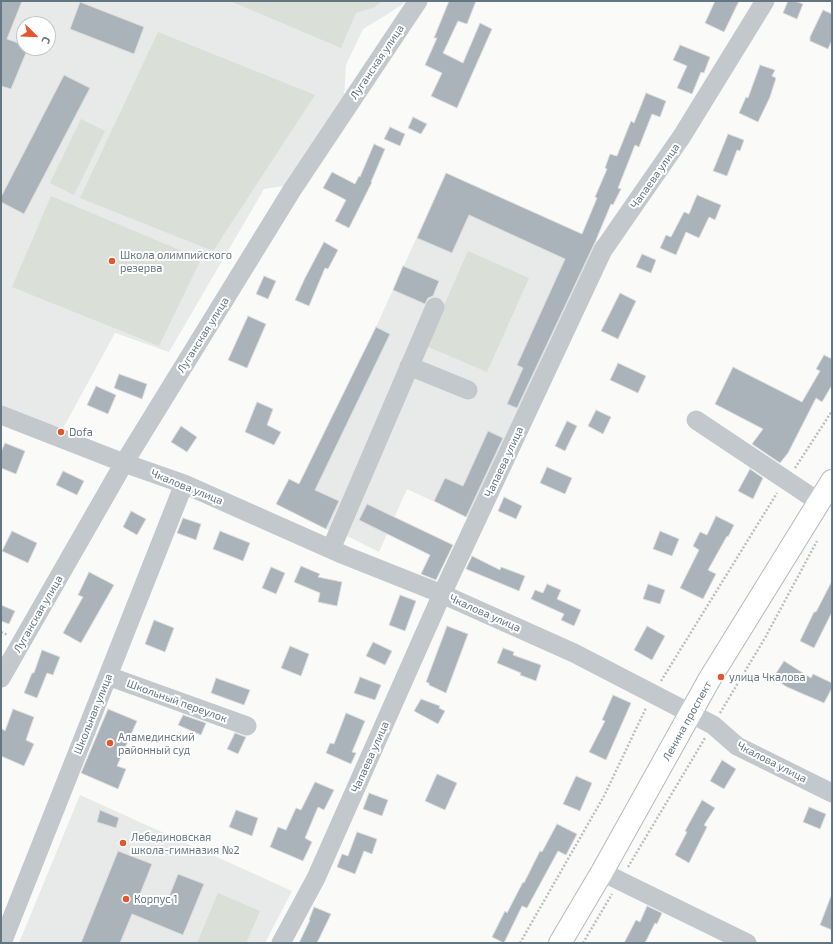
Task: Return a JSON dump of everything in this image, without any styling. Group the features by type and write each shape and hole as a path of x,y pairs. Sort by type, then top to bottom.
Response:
{"main road":[{"name":"Ленина проспект","path":"560,943 602,872 709,680 832,481"}],"street":[{"name":"Луганская улица","path":"1,678 124,463 292,190 418,1"},
{"name":"Чапаева улица","path":"281,943 316,878 442,594 603,250 682,136 765,1"},
{"path":"331,549 435,307"},
{"path":"409,366 468,390"},
{"name":"Чкалова улица","path":"1,415 124,463 184,484 331,549 442,594 574,653 713,725 737,746 832,793"},
{"path":"696,420 819,502"},
{"name":"Школьная улица","path":"2,943 184,484"},
{"name":"Школьный переулок","path":"108,676 247,726"},
{"path":"602,872 747,943"}],"path":[{"path":"520,943 604,796 653,693 781,486 787,480 832,412"}],"shaded area":[{"name":"Школа олимпийского резерва","path":"1,1 405,1 403,4 363,29 346,65 344,97 284,186 264,189 169,352 115,333 61,432 1,408"},
{"path":"230,1 382,1 375,7 356,13 341,48"},
{"path":"158,32 315,95 213,251 80,198"},
{"path":"81,119 105,131 74,195 50,183"},
{"path":"446,173 602,243 469,518 407,489 379,552 347,536 326,529 276,504 289,479 299,484 376,327"},
{"path":"51,196 201,259 159,346 12,287"},
{"path":"468,251 529,278 487,372 426,346"},
{"name":"Лебединовская школа-гимназия №2","path":"80,795 292,891 265,943 19,943"},
{"path":"218,893 260,911 246,943 197,943"}],"building":[{"path":"1,1 22,1 7,39 16,42 16,56 25,56 11,89 1,86"},
{"path":"449,1 476,1 467,24 458,21 443,53 463,63 480,23 492,29 457,108 431,96 442,73 425,65 437,38 434,38"},
{"path":"715,1 739,1 724,32 705,23"},
{"path":"788,1 795,1 803,4 797,19 783,13"},
{"path":"80,2 144,27 134,54 70,29"},
{"path":"823,10 832,14 832,40 828,49 810,41 810,37"},
{"path":"680,45 710,57 704,73 701,72 692,94 677,88 687,66 673,60"},
{"path":"760,65 775,70 772,76 776,78 770,97 758,122 739,113 746,97 748,98"},
{"path":"64,75 90,88 24,214 1,202 1,197"},
{"path":"646,93 666,101 660,117 652,114 639,147 635,145 618,188 621,189 613,205 611,204 596,240 517,408 507,404 523,368 517,365 565,259 469,215 452,253 417,238 446,173 582,234 597,198 595,197 607,169 605,168 610,154 617,156 631,121 634,123"},
{"path":"413,117 427,124 421,134 408,128"},
{"path":"390,127 405,134 400,146 384,139"},
{"path":"728,134 744,140 740,151 737,150 727,176 713,171"},
{"path":"374,144 385,149 372,182 349,228 335,221 346,200 323,188 332,172 355,184 359,176 360,177"},
{"path":"697,195 721,205 715,220 709,217 699,238 686,232 676,255 660,248 666,235 671,237 684,212 689,214"},
{"path":"324,242 338,250 328,269 325,268 309,306 295,300"},
{"path":"642,254 656,260 651,273 636,267"},
{"path":"403,266 439,281 433,296 428,298 425,304 393,290"},
{"path":"264,276 276,281 268,299 256,294"},
{"path":"620,293 636,301 618,339 601,331"},
{"path":"248,316 266,324 247,368 228,360"},
{"path":"376,327 390,334 315,490 339,501 326,529 276,504 289,479 299,484"},
{"path":"824,355 832,359 832,385 822,402 816,398 788,453 780,463 752,444 763,429 715,404 733,367 802,402 820,371 816,369"},
{"path":"618,363 646,376 638,393 610,380"},
{"path":"119,374 147,384 142,399 114,388"},
{"path":"96,386 116,395 108,414 87,405"},
{"path":"257,402 273,409 267,425 281,432 274,445 245,432"},
{"path":"596,410 611,417 603,434 588,426"},
{"path":"567,421 577,426 565,451 555,446"},
{"path":"181,426 197,437 187,452 171,442"},
{"path":"488,431 503,438 466,517 434,501 445,478 463,486"},
{"path":"5,443 25,451 16,474 1,468 1,452"},
{"path":"547,467 572,478 565,494 540,483"},
{"path":"750,469 763,478 753,499 738,491"},
{"path":"63,471 84,481 77,495 56,485"},
{"path":"504,497 522,506 516,519 498,511"},
{"path":"367,504 453,545 436,580 421,574 430,555 359,520"},
{"path":"131,511 146,519 137,535 123,527"},
{"path":"716,516 734,525 708,570 716,574 703,599 680,588 699,550 693,546 700,532 707,535"},
{"path":"183,518 201,524 196,540 177,533"},
{"path":"12,531 37,543 28,563 2,551"},
{"path":"220,531 250,543 243,561 213,549"},
{"path":"660,531 679,539 672,556 653,549"},
{"path":"472,556 500,570 501,567 525,576 519,591 466,569"},
{"path":"301,566 320,574 318,577 342,582 337,606 318,602 320,593 294,582"},
{"path":"271,567 285,573 276,594 262,588"},
{"path":"89,572 114,585 81,643 63,633 83,597 78,595"},
{"path":"832,581 832,612 814,648 800,641 814,612 816,612"},
{"path":"547,584 561,590 557,599 581,610 574,626 561,620 564,614 531,599 535,590 543,593"},
{"path":"648,584 665,590 660,604 643,599"},
{"path":"400,595 416,601 405,631 389,625"},
{"path":"1,605 15,611 9,624 1,621"},
{"path":"154,620 174,628 165,652 145,644"},
{"path":"447,626 468,634 446,693 426,682"},
{"path":"647,626 665,636 652,660 634,650"},
{"path":"373,642 392,651 385,665 366,656"},
{"path":"290,646 309,654 301,676 281,668"},
{"path":"503,648 514,652 513,655 541,665 536,681 520,675 521,673 497,663"},
{"path":"42,650 60,657 53,675 47,673 37,698 24,693 32,673 34,673"},
{"path":"784,661 811,678 813,674 832,683 832,688 824,703 787,687 773,678"},
{"path":"360,677 381,685 375,700 354,693"},
{"path":"216,678 250,690 244,705 211,693"},
{"path":"613,695 631,703 606,760 589,752 605,721 602,720"},
{"path":"421,699 440,706 439,708 445,711 438,724 414,711"},
{"path":"13,709 34,717 26,740 34,744 24,766 1,756 1,728 5,731"},
{"name":"Аламединский районный суд","path":"108,709 137,721 117,766 126,769 118,789 81,773"},
{"path":"346,713 365,721 352,752 356,753 351,764 326,753 330,743 334,744"},
{"path":"183,715 206,723 201,735 178,725"},
{"path":"235,733 246,737 238,754 227,749"},
{"path":"722,760 736,769 724,789 710,781"},
{"path":"437,774 457,783 445,810 425,801"},
{"path":"576,776 592,783 580,811 563,804"},
{"path":"315,782 334,790 324,810 318,807 305,838 312,842 303,861 270,847 278,827 286,830 296,808 301,810"},
{"path":"369,793 388,800 382,816 363,809"},
{"path":"702,800 715,808 704,825 707,827 689,863 675,855 687,832 685,831"},
{"path":"809,807 826,814 820,829 803,822"},
{"path":"100,810 119,818 116,828 97,822"},
{"path":"236,810 258,818 252,836 229,827"},
{"path":"557,824 577,834 566,855 558,851 527,908 522,906 504,943 492,937 505,911 507,913 540,851 542,852"},
{"path":"357,832 377,839 372,854 364,851 355,874 337,867 342,854 348,856"},
{"name":"Корпус 1","path":"118,851 152,864 140,894 166,904 178,874 204,884 183,935 132,914 120,943 81,943"},
{"path":"831,896 832,897 832,930 820,925"},
{"path":"647,906 662,913 657,924 655,923 645,943 624,943 636,920 640,922"},
{"path":"314,907 331,914 317,943 299,943 310,920"}],"place":[{"name":"Школа олимпийского резерва","path":"112,261"},
{"name":"Dofa","path":"61,432"},
{"name":"улица Чкалова","path":"721,677"},
{"name":"Аламединский районный суд","path":"110,743"},
{"name":"Лебединовская школа-гимназия №2","path":"123,843"},
{"name":"Корпус 1","path":"126,899"}]}
